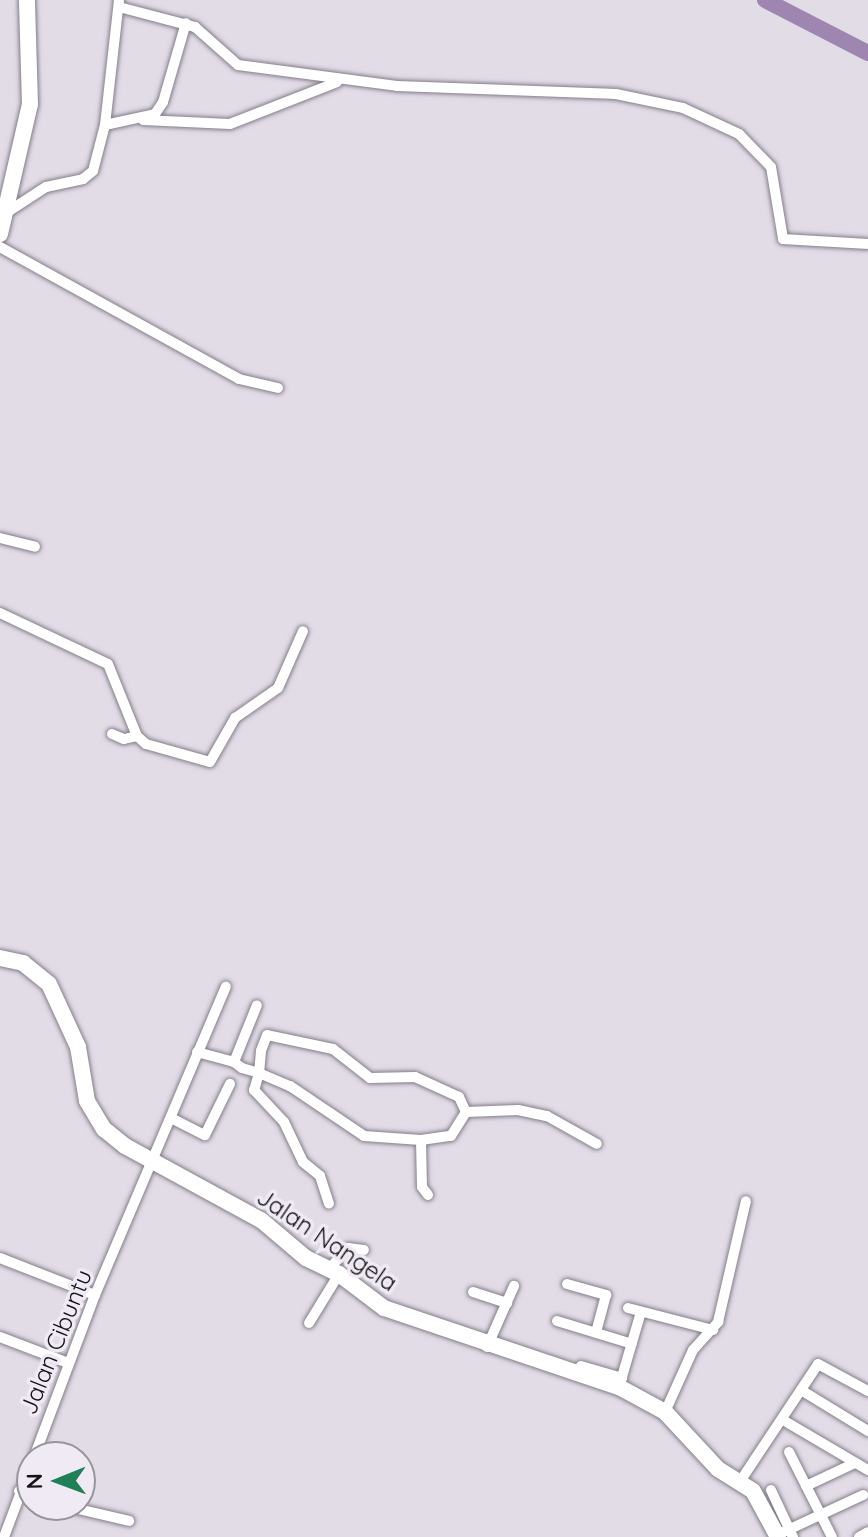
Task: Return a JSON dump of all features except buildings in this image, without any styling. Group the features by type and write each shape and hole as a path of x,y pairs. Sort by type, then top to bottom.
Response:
{"main road":[{"path":"0,234 9,211 30,104 27,0"},
{"name":"Jalan Nangela","path":"0,958 23,963 49,984 78,1047 84,1094 92,1110 104,1129 150,1164 261,1220 306,1258 334,1271 384,1308 487,1347 620,1383 665,1412 718,1469 741,1480 784,1534"}],"street":[{"path":"9,211 51,184 89,176 105,125 119,4 186,23 229,63 339,81 616,94 683,108 739,134 771,167 783,239 868,244"},
{"path":"143,120 163,102 186,23"},
{"path":"105,125 143,120 230,124 339,81"},
{"path":"0,247 239,379 278,388"},
{"path":"0,538 35,547"},
{"path":"0,613 105,662 137,736 158,750 210,762 235,718 278,688 303,631"},
{"path":"112,734 124,739 137,736"},
{"name":"Jalan Cibuntu","path":"38,1441 95,1295 226,987"},
{"path":"234,1062 257,1005"},
{"path":"329,1204 320,1176 303,1162 284,1122 254,1090 265,1040 271,1034 333,1049 370,1078 415,1077 459,1097 466,1112"},
{"path":"197,1052 234,1062 290,1086 356,1134 421,1140 451,1136 466,1112"},
{"path":"171,1118 205,1135 230,1084"},
{"path":"466,1112 518,1110 547,1116 597,1144"},
{"path":"421,1140 422,1187 428,1195"},
{"path":"665,1412 693,1350 713,1330 746,1201"},
{"path":"309,1323 348,1248 364,1250"},
{"path":"0,1258 95,1295"},
{"path":"567,1284 606,1295 596,1333"},
{"path":"487,1347 514,1286"},
{"path":"473,1292 507,1303"},
{"path":"628,1308 713,1330"},
{"path":"549,1357 620,1383 641,1312"},
{"path":"557,1321 632,1344"},
{"path":"0,1337 68,1363"},
{"path":"741,1480 822,1364 868,1391"},
{"path":"801,1390 868,1431"},
{"path":"783,1420 868,1470"},
{"path":"789,1452 832,1537"},
{"path":"806,1486 855,1463"},
{"path":"771,1490 784,1534 820,1513 863,1495"},
{"name":"Jalan Cibuntu","path":"4,1537 16,1500"},
{"path":"96,1513 129,1521"},
{"path":"859,1537 868,1532"}],"waterway":[{"path":"765,0 868,53"}]}
